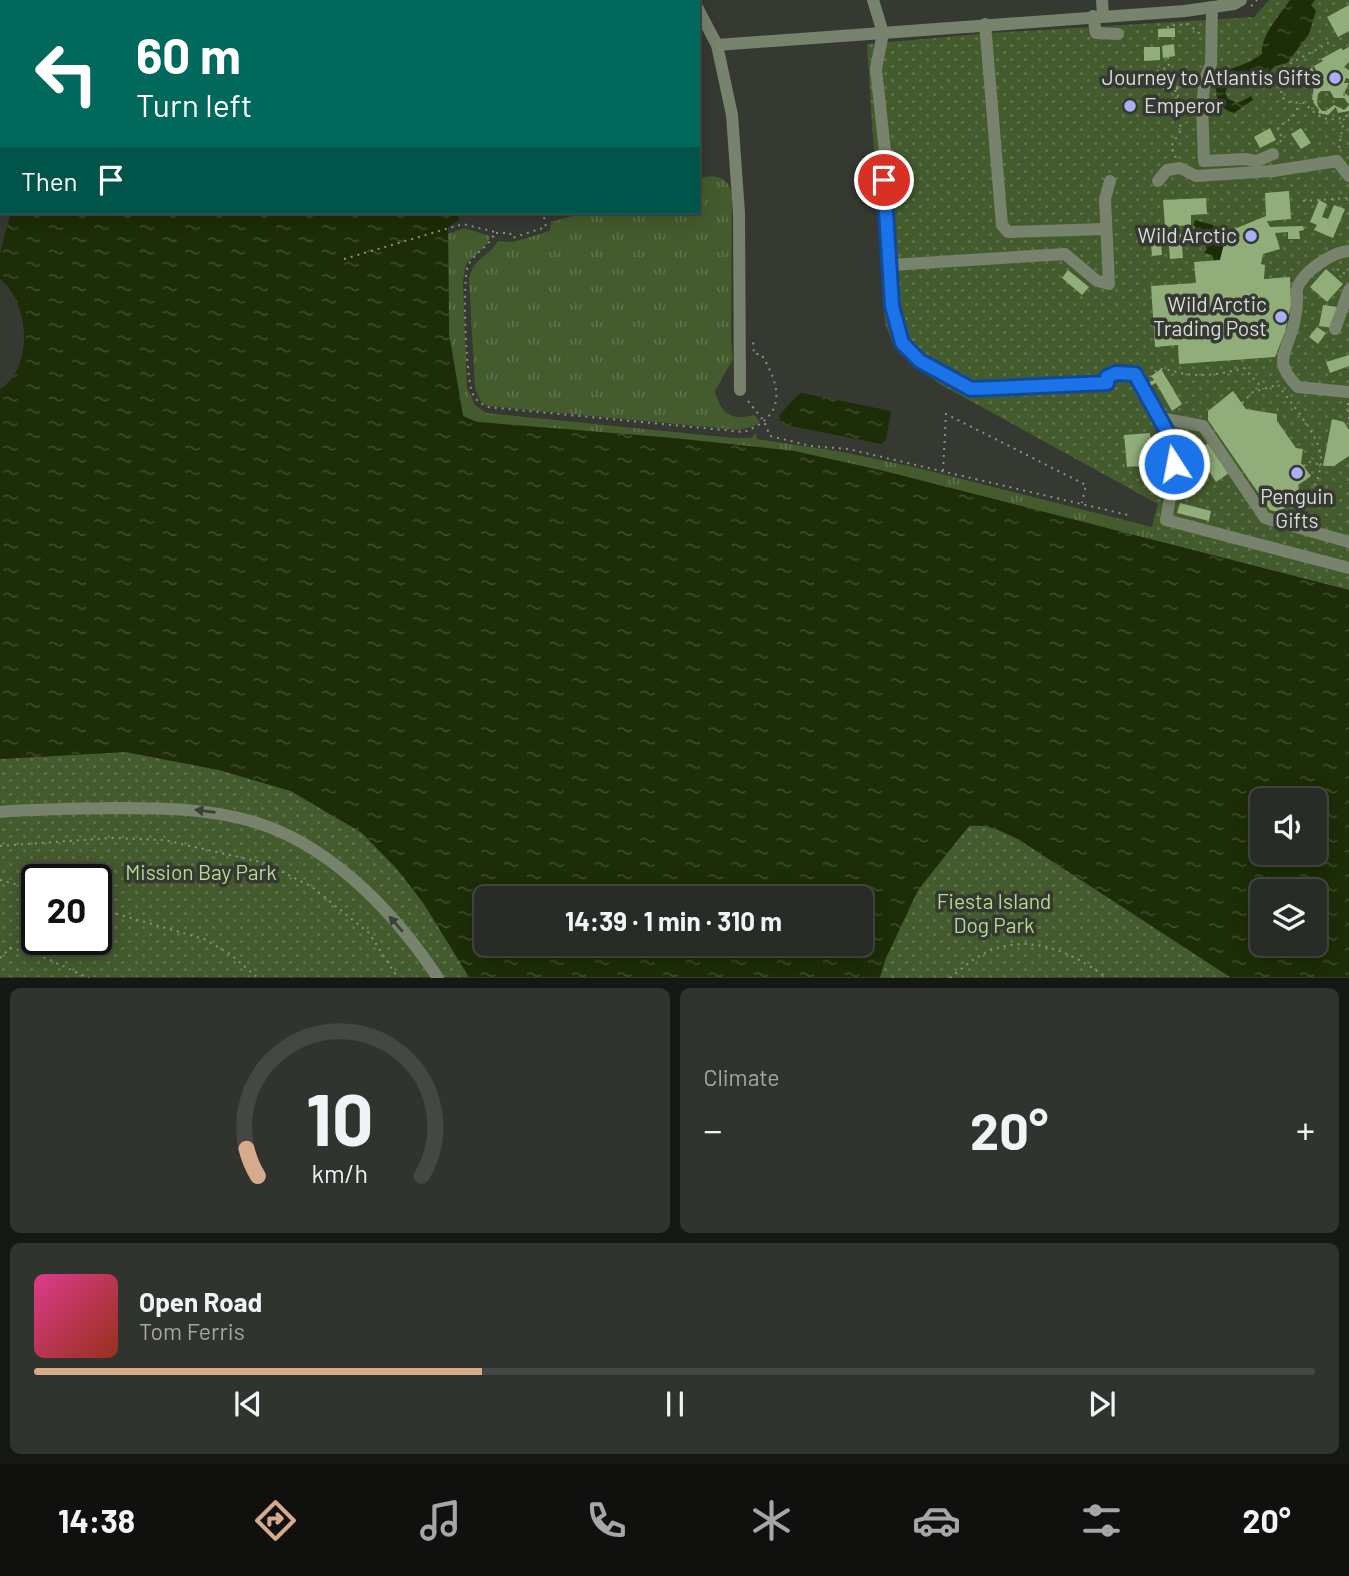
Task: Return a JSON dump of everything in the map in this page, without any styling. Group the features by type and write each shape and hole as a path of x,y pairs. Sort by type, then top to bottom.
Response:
{"street":[{"path":"873,0 883,33 876,69 885,151 892,306 902,343 920,361 971,389 1107,383 1107,377 1116,373 1135,374 1175,446 1173,482 1166,520 1349,568"},
{"path":"1102,0 1096,33 1118,34"},
{"path":"717,46 1185,11 1234,4 1241,0"},
{"path":"1212,7 1211,64 1205,79 1202,105 1204,161 1257,161 1273,154"},
{"path":"700,13 717,46 732,116 736,159 740,390"},
{"path":"985,24 1002,225 1008,232 1105,229"},
{"path":"1158,181 1167,170 1180,168 1196,176 1273,171 1337,161 1349,176"},
{"path":"890,265 1065,254 1097,281 1109,284 1105,199 1110,181"},
{"path":"1349,251 1331,255 1308,273 1297,289 1293,328 1282,359 1286,375 1298,387 1349,392"},
{"path":"1335,329 1349,290"},
{"path":"1160,418 1203,426 1265,519 1349,542"},
{"path":"0,812 38,809 174,808 221,813 270,827 313,850 345,873 380,906 421,953 438,978"}],"path":[{"path":"1168,28 1188,24 1205,39"},
{"path":"1284,67 1330,42"},
{"path":"1168,57 1169,67 1158,72 1161,89 1193,85"},
{"path":"1171,146 1181,130 1176,87"},
{"path":"1281,91 1283,98 1289,102 1305,103 1316,116 1329,120 1349,116"},
{"path":"1343,92 1349,94"},
{"path":"1273,154 1282,139 1278,127 1293,117 1300,102"},
{"path":"1337,161 1345,118"},
{"path":"1303,201 1349,198"},
{"path":"344,259 463,224 510,233 512,238 546,227 543,214"},
{"path":"495,232 492,240 471,260 465,277 469,378 478,402 486,407 744,432 760,426 774,410 777,388 773,373 761,354 754,354 753,340 740,338"},
{"path":"1341,274 1349,276"},
{"path":"1140,383 1154,375 1158,369 1167,368 1202,376 1244,368 1263,389"},
{"path":"1242,403 1253,391 1278,385 1311,430 1321,458 1317,481 1292,526"},
{"path":"740,390 764,421 770,436 811,446 848,449 1128,515"},
{"path":"1349,392 1349,420"},
{"path":"943,471 946,414 1086,485 1082,504"},
{"path":"1303,466 1310,463 1320,464"},
{"path":"0,846 111,838 164,840 265,863 312,887 369,933 398,978"},
{"path":"0,880 21,886"},
{"path":"112,913 204,939 230,954 258,978"},
{"path":"950,978 982,955 1019,942 1051,946 1083,960 1107,978"},
{"path":"0,958 10,948 39,955 89,978"}],"green space":[{"path":"1269,0 1349,0 1349,590 1149,538 1158,504 938,383 901,355 892,342 885,323 867,44 991,33 1254,17"},
{"path":"713,176 721,179 727,183 732,197 733,359 715,391 720,405 728,414 739,417 754,415 760,422 739,430 488,406 481,402 475,388 469,278 478,261 498,241 513,242 550,231 551,222 580,214 700,214 700,178"},
{"path":"464,228 490,236 488,243 466,264 463,281 467,388 475,405 486,413 733,438 751,438 756,433 757,439 837,451 914,467 1152,527 1349,590 884,471 794,451 477,422 463,416 449,334 448,234"},
{"name":"Mission Bay Park","path":"126,752 219,770 291,791 362,833 397,869 424,904 469,977 0,977 0,759"},
{"name":"Fiesta Island Dog Park","path":"982,824 1018,839 1230,977 880,978 885,960 918,890 969,826"}],"water":[{"path":"1290,0 1315,0 1311,5 1316,11 1309,34 1287,63 1275,66 1265,76 1256,80 1238,78 1230,82 1225,93 1228,99 1238,103 1251,96 1253,100 1234,113 1228,111 1217,98 1216,86 1220,73 1262,54 1267,33"},
{"path":"10,214 458,214 459,220 448,227 449,334 463,416 477,422 794,451 884,471 1349,590 1349,977 1230,977 1018,839 994,829 969,826 918,890 885,960 880,977 469,977 424,904 397,869 362,833 291,791 219,770 126,752 0,759 0,389 11,379 19,366 24,335 22,319 10,290 0,279 0,253"},
{"path":"1195,220 1213,225 1221,235 1220,239 1225,240 1220,260 1214,261 1212,255 1204,253 1207,249 1205,245 1199,244 1200,234 1194,225"},
{"path":"802,393 891,411 886,440 881,444 781,424 779,416"}],"building":[{"path":"1349,5 1349,31 1338,37 1327,17"},
{"path":"1175,28 1175,37 1158,37 1158,29"},
{"path":"1174,44 1175,56 1163,58 1162,46"},
{"path":"1144,47 1160,47 1160,60 1144,61"},
{"path":"1349,47 1349,62 1344,67 1349,70 1349,79 1346,78 1344,83 1349,83 1344,93 1349,96 1349,104 1344,98 1334,98 1330,91 1321,91 1317,102 1322,111 1334,105 1344,110 1349,105 1349,111 1338,113 1336,107 1328,115 1318,113 1319,110 1312,100 1315,79 1319,76 1314,66 1341,48 1343,50"},
{"path":"1312,68 1316,75 1294,87 1290,79"},
{"path":"1270,128 1276,140 1260,148 1254,137"},
{"path":"1301,128 1311,143 1301,149 1291,134"},
{"path":"1289,191 1291,219 1267,221 1270,227 1303,226 1304,230 1299,231 1300,239 1288,239 1288,232 1275,233 1280,249 1263,254 1261,264 1265,265 1264,279 1290,277 1291,305 1285,332 1275,357 1179,364 1178,345 1155,347 1151,286 1196,283 1194,262 1220,260 1227,232 1266,216 1265,193"},
{"path":"1206,198 1207,214 1191,215 1191,225 1165,227 1163,200"},
{"path":"1319,200 1327,204 1322,217 1328,219 1334,205 1345,209 1333,238 1314,230 1317,225 1310,222"},
{"path":"1160,232 1162,255 1152,256 1150,233"},
{"path":"1181,234 1183,258 1170,259 1168,235"},
{"path":"1326,269 1343,284 1327,302 1310,287"},
{"path":"1068,270 1089,287 1082,295 1062,278"},
{"path":"1323,305 1337,307 1333,328 1319,326"},
{"path":"1317,327 1326,333 1318,344 1309,337"},
{"path":"1349,355 1349,366 1330,373 1326,362"},
{"path":"1161,369 1182,404 1172,411 1156,383 1150,386 1148,383 1154,380 1151,376"},
{"path":"1233,391 1246,409 1277,414 1277,421 1296,448 1303,449 1301,463 1311,476 1298,485 1300,499 1278,512 1270,510 1208,420 1208,411"},
{"path":"1332,419 1344,422 1349,430 1349,456 1334,466 1323,466"},
{"path":"1150,433 1153,465 1127,467 1124,435"},
{"path":"1209,443 1229,473 1216,482 1201,459 1203,446"},
{"path":"1191,462 1202,476 1191,484 1181,469"},
{"path":"1180,503 1211,511 1209,521 1177,513"}],"place":[{"name":"Journey to Atlantis Gifts","path":"1335,78"},
{"name":"Emperor","path":"1130,106"},
{"name":"Wild Arctic","path":"1251,236"},
{"name":"Wild Arctic Trading Post","path":"1281,317"},
{"name":"Penguin Gifts","path":"1297,473"}],"route":[{"path":"884,180 892,306 902,343 920,361 971,389 1107,383 1107,377 1116,373 1135,374 1175,446 1174,464"}]}
